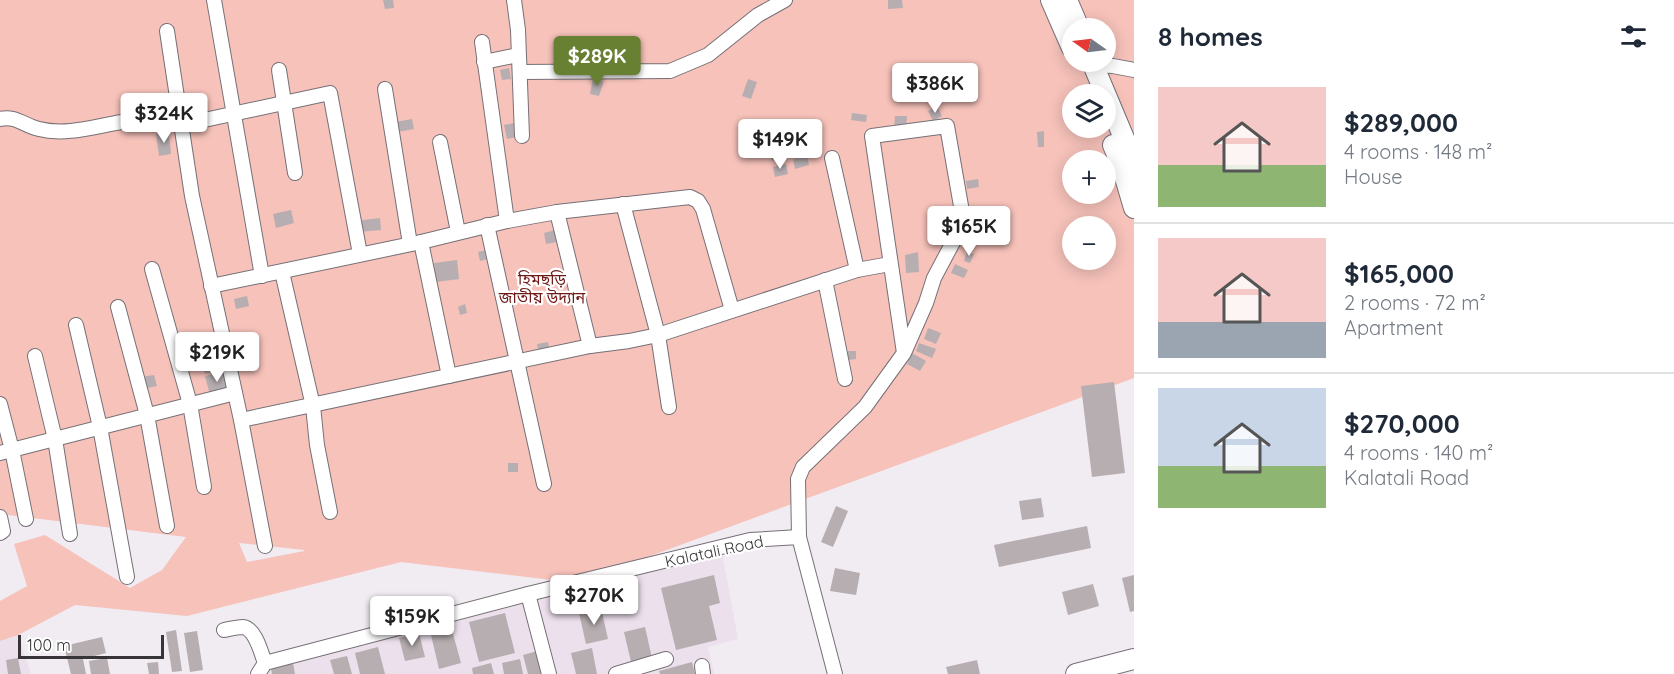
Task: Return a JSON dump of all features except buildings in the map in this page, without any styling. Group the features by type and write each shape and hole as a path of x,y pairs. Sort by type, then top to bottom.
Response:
{"highway":[{"path":"1051,0 1062,25"},
{"path":"1067,0 1074,18"},
{"path":"1092,72 1134,162"},
{"path":"1111,138 1134,208"},
{"path":"1076,674 1134,658"},
{"path":"1120,674 1134,670"}],"street":[{"path":"214,0 262,276"},
{"path":"514,0 522,136"},
{"path":"520,72 670,71 708,55 758,15 785,0"},
{"path":"167,32 192,196 241,420 265,546"},
{"path":"482,42 507,221"},
{"path":"484,62 518,56"},
{"path":"1116,67 1134,70"},
{"path":"279,70 295,173"},
{"path":"385,90 415,243 449,376"},
{"path":"181,125 330,93 360,254"},
{"path":"0,119 7,117 37,129 54,132 123,122"},
{"path":"835,674 799,537 798,479 803,467 865,407 904,353 927,303 934,278 960,229 961,206 947,126 872,136 904,353"},
{"path":"440,142 458,232"},
{"path":"832,158 857,270"},
{"path":"211,286 507,221 556,212 690,197 698,201 703,209 732,310"},
{"path":"623,204 658,335 669,407"},
{"path":"556,212 590,346"},
{"path":"487,225 544,484"},
{"path":"241,420 590,346 658,335 857,270 890,264"},
{"path":"152,269 190,404 204,487"},
{"path":"282,272 313,406 330,512"},
{"path":"825,280 845,379"},
{"path":"118,307 147,415 167,526"},
{"path":"76,325 100,427 127,577"},
{"path":"35,356 55,439 70,534"},
{"path":"6,451 235,393"},
{"path":"0,404 6,451 26,519"},
{"path":"0,517 3,531 0,533"},
{"name":"Kalatali Road","path":"260,670 528,594 750,540 799,537"},
{"path":"528,594 549,674"},
{"path":"224,630 243,627 249,630 254,636 260,670"},
{"path":"616,674 666,659"}],"shaded area":[{"path":"721,547 738,639 708,647 714,674 253,674 268,658"},
{"path":"18,635 31,674 0,674 0,641"}],"green space":[{"name":"হিমছড়ি জাতীয় উদ্যান","path":"0,0 1134,0 1134,378 577,583 401,562 187,616 75,605 18,635 0,641 0,601 27,586 14,544 45,535 130,588 162,570 186,537 0,514","holes":["239,543 304,550 304,551 247,562"]}]}
